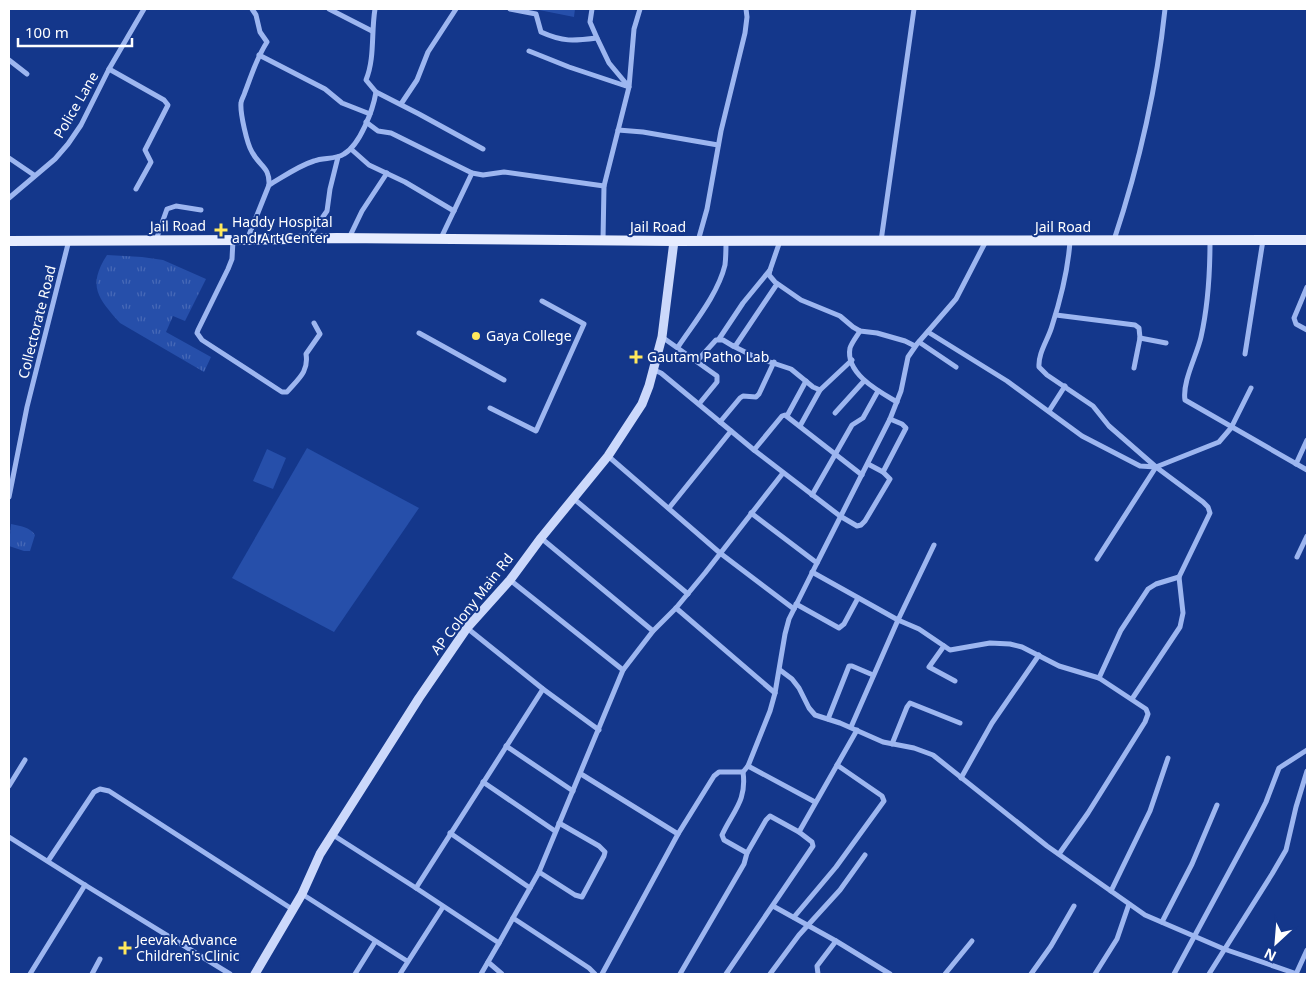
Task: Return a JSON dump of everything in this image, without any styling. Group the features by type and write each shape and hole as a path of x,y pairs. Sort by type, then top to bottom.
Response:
{"main road":[{"name":"Jail Road","path":"9,241 308,238 604,241 1307,240"}],"street":[{"name":"Police Lane","path":"9,198 55,159 68,144 81,125 109,70 144,9"},
{"path":"246,240 269,185 268,172 256,160 245,136 241,103 259,55 267,42 260,32 256,15 252,9"},
{"path":"329,9 372,31"},
{"path":"375,9 371,66 366,80 376,92 482,148"},
{"path":"401,104 417,80 428,52 456,9"},
{"path":"510,9 536,14 541,32 557,39 576,41 597,38"},
{"path":"592,9 590,22 597,38 609,63 629,87"},
{"path":"604,241 604,186 629,87 634,29 640,9"},
{"path":"698,241 707,209 718,145 745,33 746,9"},
{"path":"881,241 914,9"},
{"path":"1114,241 1146,121 1162,39 1165,9"},
{"path":"529,51 569,67 629,87"},
{"path":"259,55 325,89 342,102 370,114"},
{"path":"9,60 27,74"},
{"path":"109,70 164,100 168,105 146,150 151,162 136,189"},
{"path":"269,185 315,160 338,157 351,149 370,114 376,92"},
{"path":"366,122 378,131 391,133 472,173 483,175 504,172 604,186"},
{"path":"618,130 643,132 718,145"},
{"path":"351,149 369,165 405,182 454,211"},
{"path":"308,238 327,211 338,157"},
{"path":"9,158 34,175"},
{"path":"349,238 362,211 387,173"},
{"path":"441,239 472,173"},
{"path":"156,240 167,209 176,206 200,210"},
{"path":"233,239 232,259 197,333 202,340 282,392 287,392 302,375 308,364 306,354 320,334 314,323"},
{"name":"Collectorate Road","path":"9,497 27,407 69,240"},
{"path":"1245,354 1263,240"},
{"name":"AP Colony Main Rd","path":"255,974 302,894 320,854 419,698 467,628 510,580 541,538 608,456 642,404 654,370 662,337 674,241"},
{"path":"678,347 720,279 725,262 726,241"},
{"path":"697,362 713,343 719,339 743,303 770,270 780,241"},
{"path":"747,853 722,838 723,832 743,793 745,786 743,772 748,766 770,710 780,670 785,634 795,607 890,419 902,386 908,357 956,300 986,241"},
{"path":"1070,241 1067,273 1056,315 1040,357 1039,367 1093,406 1109,426 1156,467 1203,502 1208,507 1210,513 1179,577 1183,613 1180,627 1132,699"},
{"path":"1210,241 1206,313 1184,395 1185,400 1307,470"},
{"path":"770,270 771,279 808,304 840,316 860,331 877,333 917,344 956,367"},
{"path":"733,346 736,345 777,284"},
{"path":"1307,287 1294,322 1299,327 1307,330"},
{"path":"490,408 536,431 584,324 542,301"},
{"path":"1056,315 1135,325 1139,328 1140,338 1134,368"},
{"path":"860,331 850,349 852,360 864,381 897,402"},
{"path":"928,332 1007,381 1082,436 1140,466 1156,467 1214,445 1231,428 1251,388"},
{"path":"419,333 504,380"},
{"path":"662,337 715,373 718,378 699,404"},
{"path":"1140,338 1166,343"},
{"path":"719,339 755,357 791,369 820,390"},
{"path":"800,426 820,390 852,360"},
{"path":"720,422 740,398 743,396 756,397 759,394 774,362"},
{"path":"654,370 661,373 783,473 840,516 857,526 861,525 890,482 889,476 868,464"},
{"path":"787,416 806,381"},
{"path":"835,413 864,381"},
{"path":"1049,411 1065,386"},
{"path":"812,495 852,425 863,418 878,391"},
{"path":"754,450 782,416 787,416 862,475"},
{"path":"884,472 906,428 902,424 890,419"},
{"path":"669,508 731,431"},
{"path":"1296,464 1307,440"},
{"path":"608,456 720,553 795,607 840,628 858,598"},
{"path":"1097,559 1156,467"},
{"path":"481,974 539,872 624,670 653,631 688,594 783,473"},
{"path":"574,499 688,594"},
{"path":"751,513 817,563"},
{"path":"1297,557 1307,536"},
{"path":"541,538 653,631"},
{"path":"851,727 898,620 934,545"},
{"path":"812,572 898,620 919,629 950,650 976,645 1010,644 1022,647 1059,666 1099,678 1148,711 1147,718 1088,813 1059,854"},
{"path":"1099,678 1121,630 1148,589 1156,584 1179,577"},
{"path":"510,580 624,670"},
{"path":"676,608 775,693"},
{"path":"467,628 543,689 599,730"},
{"path":"944,646 928,666 954,681"},
{"path":"961,778 992,723 1039,655"},
{"path":"828,719 849,666 873,675"},
{"path":"780,670 792,679 815,715 851,727 871,737 924,751 933,756 1059,854 1145,915 1224,949 1288,973 1297,974 1307,950"},
{"path":"416,888 543,689"},
{"path":"892,744 907,707 910,704 960,723"},
{"path":"798,832 857,730"},
{"path":"506,746 573,791"},
{"path":"1174,974 1255,824 1279,768 1307,750"},
{"path":"1111,891 1150,811 1168,758"},
{"path":"9,786 26,760"},
{"path":"794,917 836,867 884,801 882,796 837,765"},
{"path":"748,766 815,802"},
{"path":"1209,974 1286,850 1307,771"},
{"path":"602,974 678,834 714,776 719,772 743,772"},
{"path":"581,774 678,834"},
{"path":"483,782 555,832"},
{"path":"48,861 94,792 100,788 109,791 292,909"},
{"path":"1162,922 1192,864 1217,806"},
{"path":"680,974 739,873 747,853 770,816 798,832 812,842 813,846 726,974"},
{"path":"539,872 575,895 582,897 604,856 605,852 600,846 559,823"},
{"path":"450,833 530,888"},
{"path":"333,835 499,943"},
{"path":"9,836 230,974"},
{"path":"770,974 807,925 840,890 865,855"},
{"path":"30,974 85,885"},
{"path":"302,894 407,961"},
{"path":"1095,974 1117,939 1129,904"},
{"path":"773,906 890,974"},
{"path":"1031,974 1051,946 1074,906"},
{"path":"400,974 443,907"},
{"path":"513,918 589,968 595,974"},
{"path":"818,974 817,966 836,941"},
{"path":"945,974 972,941"},
{"path":"355,974 375,942"},
{"path":"92,974 100,959"},
{"path":"488,962 502,974"}],"green space":[{"path":"534,9 575,9 574,17"},
{"path":"107,255 163,260 206,279 185,321 173,316 166,332 211,357 204,372 120,323 112,314 101,299 97,284 101,266"},
{"path":"307,448 419,508 334,632 232,578"},
{"path":"267,449 286,458 273,489 253,481"},
{"path":"11,524 21,526 33,532 35,535 30,551 9,546"}],"place":[{"name":"Haddy Hospital and Art Center","path":"221,230"},
{"name":"Gaya College","path":"476,336"},
{"name":"Gautam Patho Lab","path":"636,357"},
{"name":"Jeevak Advance Children's Clinic","path":"125,948"}]}
